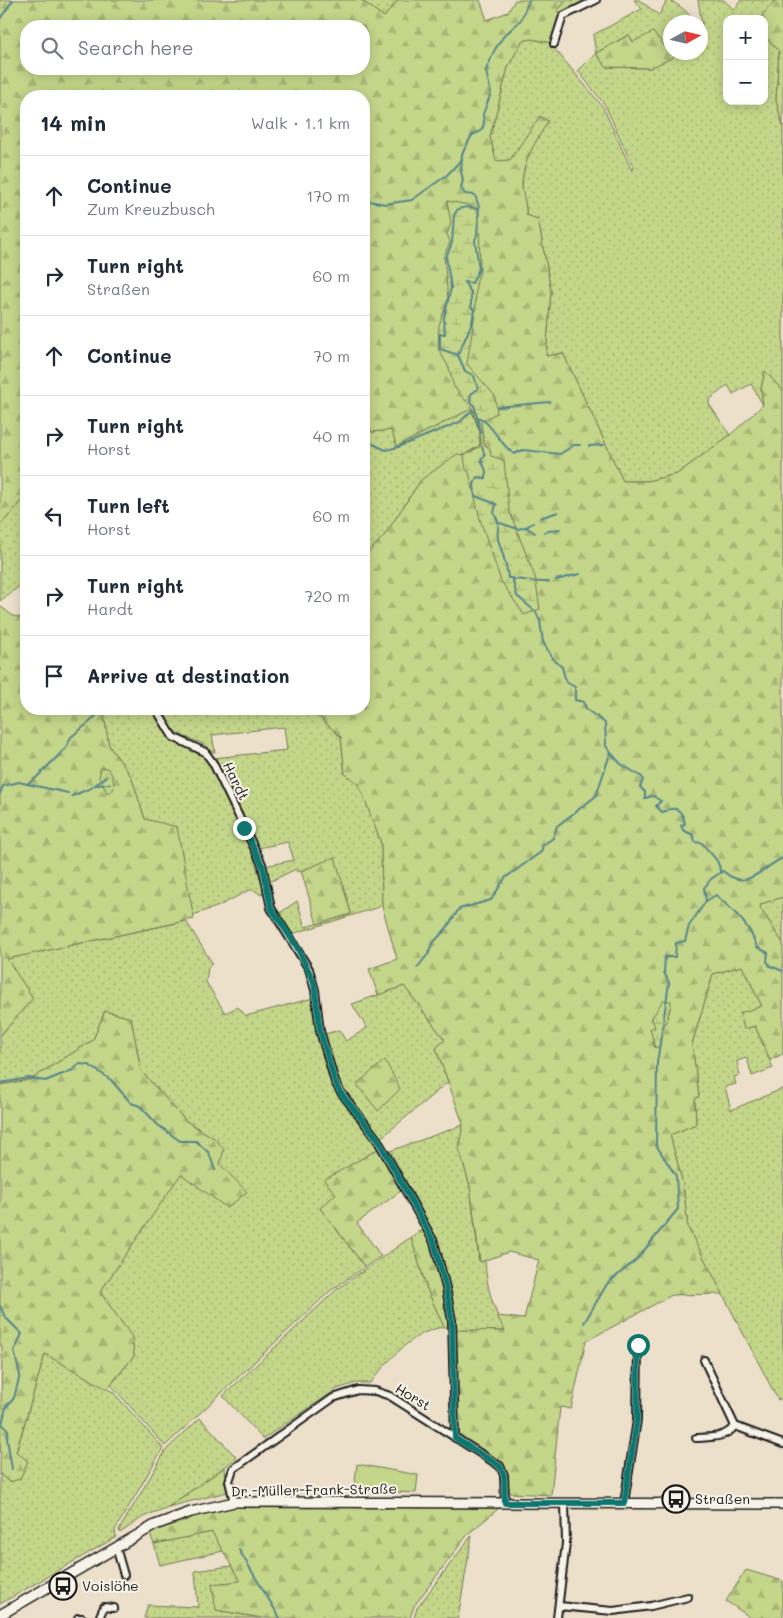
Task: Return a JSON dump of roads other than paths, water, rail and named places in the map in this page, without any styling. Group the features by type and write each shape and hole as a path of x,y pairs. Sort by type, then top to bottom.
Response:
{"main road":[{"name":"Dr.-Müller-Frank-Straße","path":"4,1615 116,1546 174,1517 234,1502 565,1503"},
{"path":"565,1503 783,1504"}],"street":[{"path":"554,44 563,16 596,0"},
{"name":"Hardt","path":"160,715 174,737 205,752 214,763 262,864 271,908 297,947 312,976 320,1031 335,1082 340,1092 377,1138 434,1242 452,1321 455,1438"},
{"path":"624,1503 637,1420 638,1345"},
{"path":"704,1360 735,1426 783,1444"},
{"name":"Horst","path":"234,1502 230,1482 233,1469 333,1398 348,1391 375,1391 390,1396 500,1466 504,1475 505,1503"},
{"path":"696,1438 720,1436 730,1432 735,1426"},
{"path":"557,1618 566,1543 565,1503"},
{"path":"116,1546 124,1575"},
{"path":"559,1606 613,1611 651,1606 688,1597"},
{"path":"99,1618 104,1607 114,1608"}],"waterway":[{"path":"0,19 13,0"},
{"path":"481,433 474,405 470,401 471,394 478,389 474,376 465,371 458,355 472,323 474,310 471,307 471,292 464,282 472,283 479,269 475,240 479,207 475,195 465,194 461,188 463,180 461,172 462,154 472,135 481,131 484,124 483,114 491,93 486,71 494,51 503,37 521,20 529,0"},
{"path":"370,201 385,204 412,200 447,175 462,159"},
{"path":"458,355 440,349 440,334 445,334 444,318 451,288 446,257 452,243 454,215 458,209 467,207 478,209"},
{"path":"497,407 550,402"},
{"path":"373,444 386,450 398,447 460,422 470,412 474,411"},
{"path":"477,417 487,423 504,445 514,454 523,450 560,454 574,445 580,445"},
{"path":"589,446 604,445"},
{"path":"482,447 485,456 481,459 486,471 486,478 477,477 474,484 475,496 496,504 494,513 498,524 498,539 508,578 512,578 517,596 536,612 540,621 543,642 553,659 562,667 566,682 575,687 575,700 584,702 586,709 605,723 606,746 621,764 642,777 643,780 640,787 645,792 645,798 653,796 661,801 656,806 662,812 670,809 679,811 683,816 685,824 681,825 683,830 693,835 695,842 702,843 717,860 720,873 711,879 704,888 706,901 716,895 735,912 745,924 757,947 768,953 767,961 770,966 783,971"},
{"path":"540,518 558,512"},
{"path":"500,523 518,529 526,527 535,533"},
{"path":"526,527 533,523"},
{"path":"544,532 560,529"},
{"path":"556,580 580,574"},
{"path":"512,579 549,582"},
{"path":"0,794 3,786 19,782 27,784 36,778 66,748 71,737 96,715"},
{"path":"417,968 429,953 432,944 446,929 459,909 491,900 505,878 541,852 543,845 553,838 557,826 596,796 610,754"},
{"path":"72,796 91,788 106,777"},
{"path":"27,784 68,793"},
{"path":"97,785 110,784"},
{"path":"720,873 723,871 740,880 747,879 783,858"},
{"path":"584,1323 607,1284 637,1259 678,1209 676,1176 656,1145 657,1063 669,983 664,972 665,957 675,957 676,943 685,941 689,926 706,901"},
{"path":"0,1083 29,1078 45,1081 73,1070 79,1064 89,1065 111,1080 131,1103 140,1106 158,1125 180,1141 196,1141 209,1153 215,1170"},
{"path":"0,1306 5,1317 22,1334 14,1351 20,1375 14,1398 6,1407 2,1424 8,1430 7,1438 12,1469"},
{"path":"239,1550 280,1618"}],"place":[{"name":"Straßen","path":"676,1499"},
{"name":"Voislöhe","path":"63,1586"}]}
